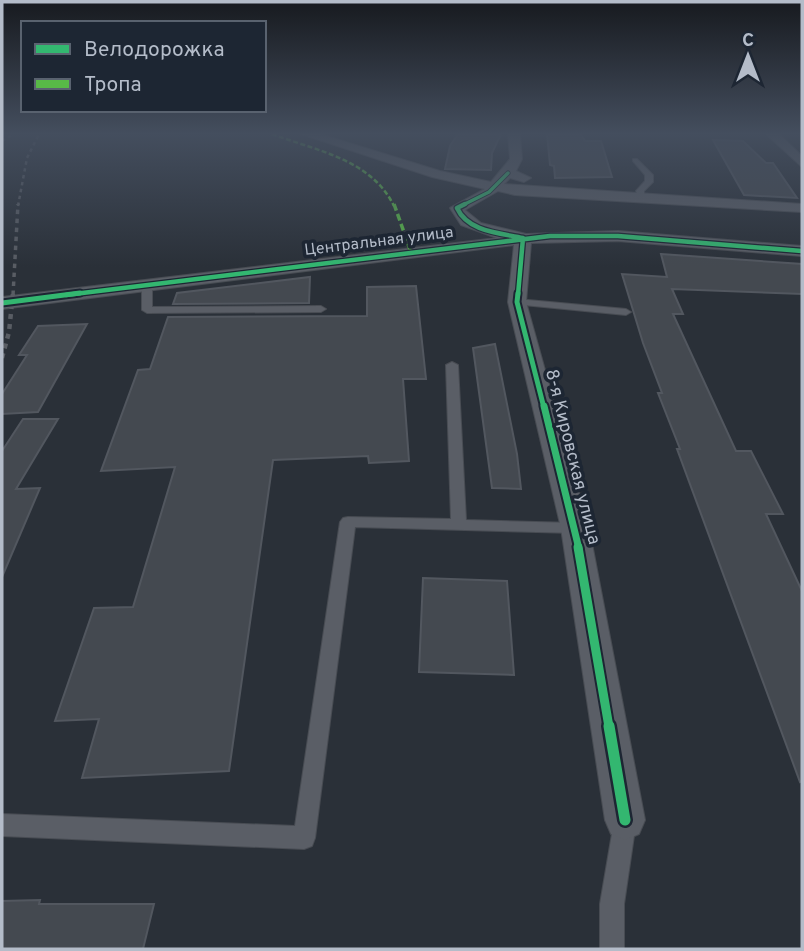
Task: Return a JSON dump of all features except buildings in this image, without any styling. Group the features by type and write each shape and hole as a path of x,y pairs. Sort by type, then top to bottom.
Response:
{"street":[{"path":"463,178 526,192 802,208"},
{"path":"503,178 496,186 463,203 457,208 459,214 476,226 523,238"},
{"path":"523,178 561,192"},
{"name":"Центральная улица","path":"2,303 523,238 618,236 802,251"},
{"name":"8-я Кировская улица","path":"523,238 517,302 575,528 625,820"}],"lane":[{"path":"642,199 640,191 649,182 649,178"},
{"path":"147,284 147,310 321,309"},
{"path":"517,302 626,312"},
{"path":"452,365 459,525"},
{"path":"2,825 304,838 348,522 575,528"},
{"path":"612,949 612,904 625,820"}],"railway":[{"path":"18,206 23,178"},
{"path":"13,295 18,204"},
{"path":"2,358 9,332 13,293"}],"marked path":[{"path":"373,178 392,201 411,252"}],"cycle path":[{"path":"503,178 489,192 457,208 461,215 475,226 523,238 517,302 575,528 625,820"},
{"path":"2,303 550,236 618,236 802,251"}]}
